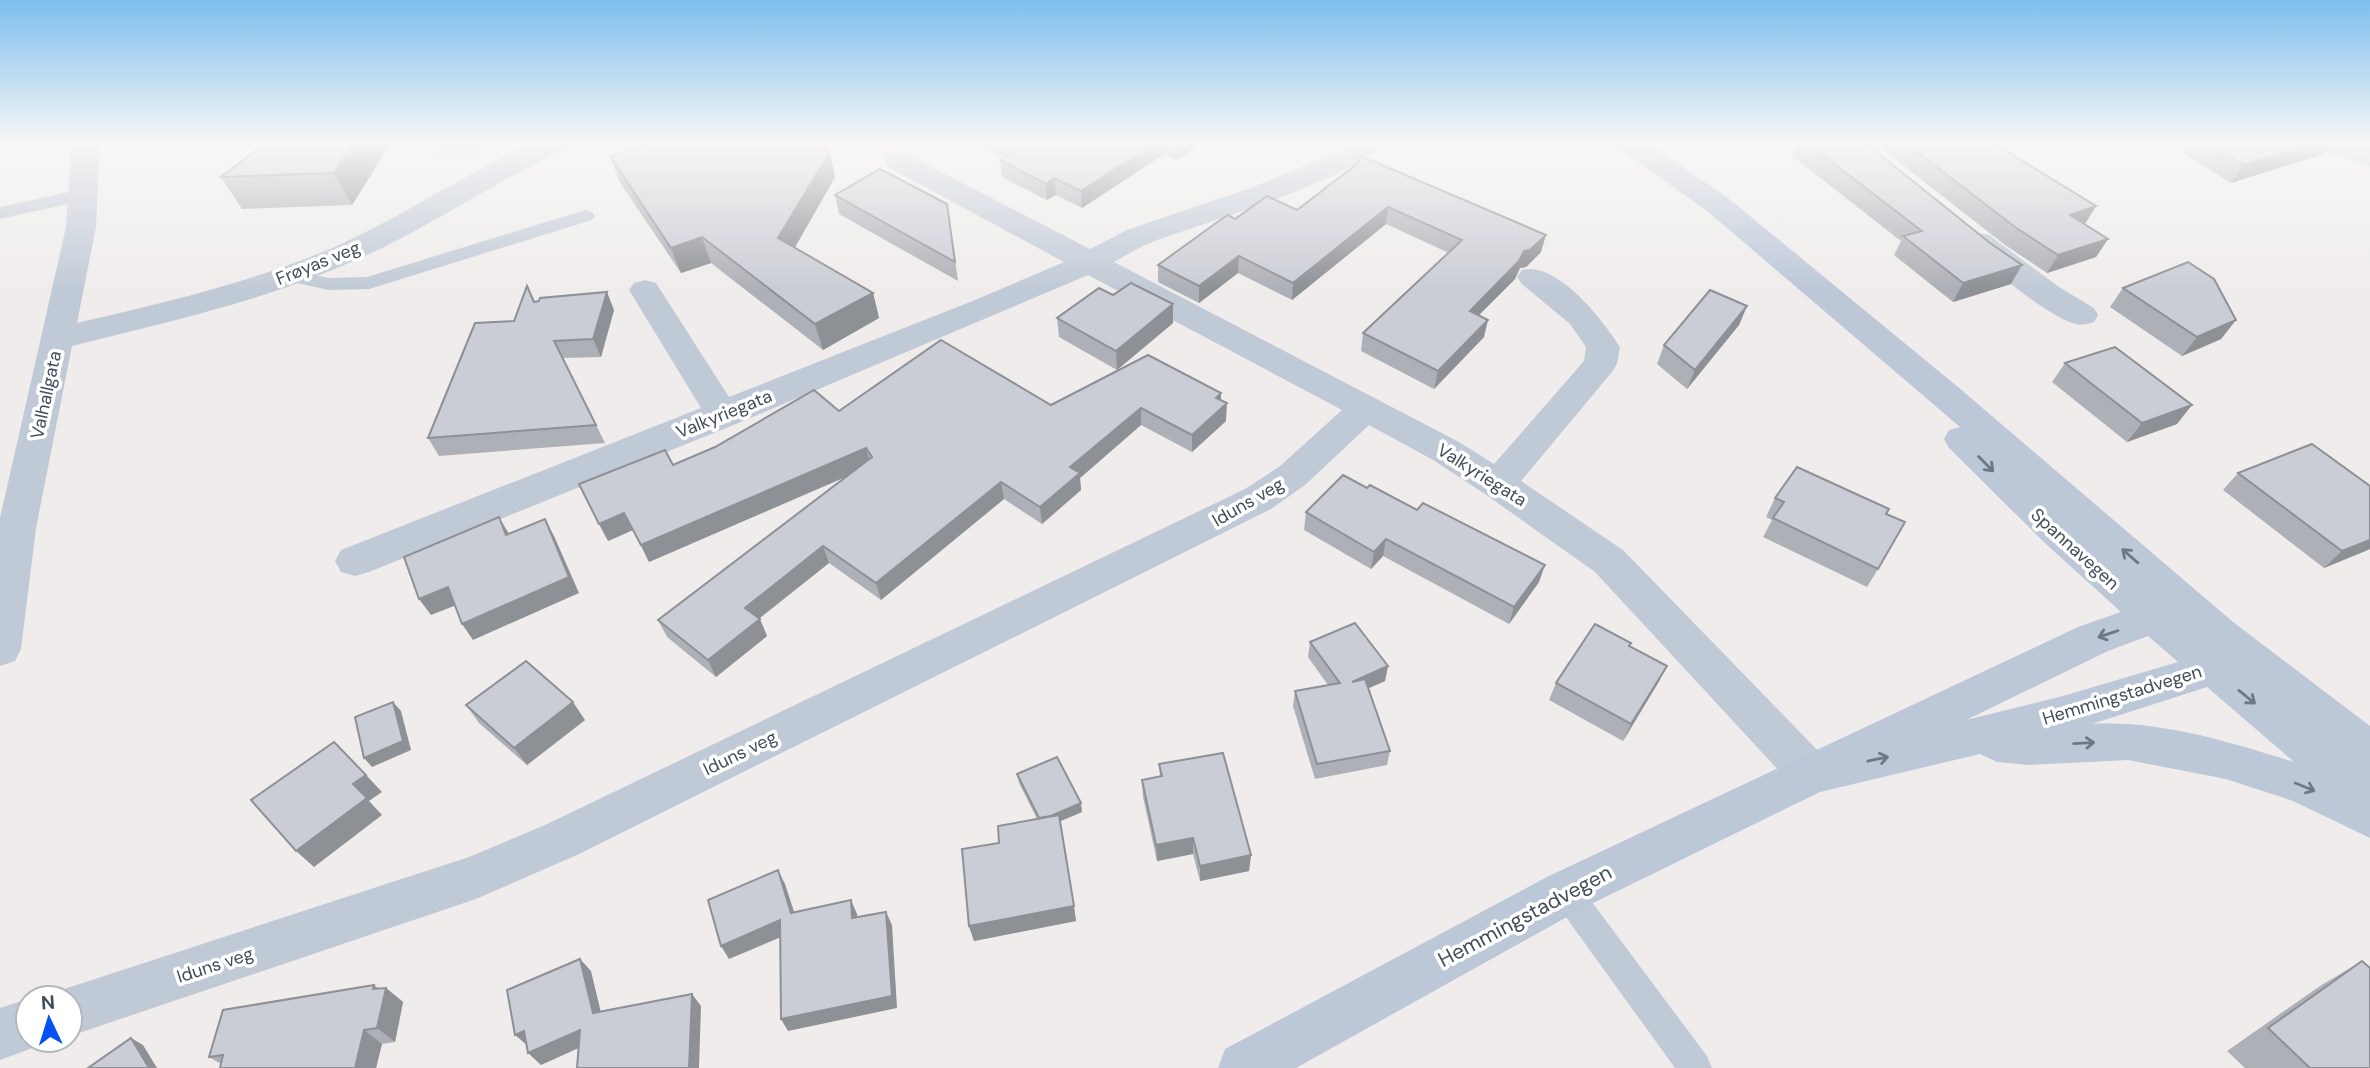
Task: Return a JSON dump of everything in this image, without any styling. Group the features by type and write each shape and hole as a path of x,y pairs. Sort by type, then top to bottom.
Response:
{"street":[{"name":"Valhallgata","path":"0,649 12,495 58,339 81,227 83,191"},
{"name":"Frøyas veg","path":"58,339 290,276 402,227 462,191"},
{"name":"Valkyriegata","path":"956,191 1446,451 1498,484 1609,561 1811,774"},
{"name":"Valkyriegata","path":"355,561 723,415 1090,262 1138,237 1269,191"},
{"name":"Spannavegen","path":"1698,191 1956,404 2370,798"},
{"path":"1954,224 2048,295 2082,315"},
{"name":"Spannavegen","path":"1802,275 2035,514 2151,618"},
{"path":"1498,484 1600,363 1603,347 1582,317 1533,277"},
{"path":"645,290 723,415"},
{"name":"Iduns veg","path":"84,1006 476,877 561,839 1258,499 1292,476 1366,408"},
{"path":"2151,618 2215,651"},
{"name":"Hemmingstadvegen","path":"1244,1068 1566,892 2093,639 2151,618"},
{"name":"Spannavegen","path":"2215,651 2370,751"},
{"name":"Hemmingstadvegen","path":"1811,774 1967,740 2155,688 2215,651"},
{"path":"1967,740 2029,746 2128,741 2226,760 2305,785 2370,817"}],"lane":[{"path":"0,213 83,195"},
{"path":"290,276 316,284 369,283 585,216"},
{"path":"1566,892 1695,1068"}],"building":[{"path":"633,191 807,191 778,238 873,293 815,324 702,237 671,248"},
{"path":"842,191 922,191 947,204 955,262 835,195"},
{"path":"1322,191 1443,191 1546,235 1530,250 1524,251 1519,261 1470,311 1488,320 1438,371 1363,333 1462,240 1388,207 1293,283 1239,256 1199,286 1158,265 1228,215 1235,219 1267,196 1297,210"},
{"path":"1869,191 1925,191 2022,265 1963,283 1903,236 1922,231"},
{"path":"1968,191 2071,191 2096,206 2070,215 2108,239 2058,255 2015,227"},
{"path":"2188,262 2214,279 2236,320 2197,337 2123,288"},
{"path":"1131,283 1173,304 1116,351 1057,318 1099,288 1113,295"},
{"path":"527,286 534,302 540,298 607,292 593,339 554,341 596,425 428,438 475,323 514,321"},
{"path":"1710,290 1747,306 1695,370 1664,345"},
{"path":"941,340 1051,405 1148,355 1221,393 1216,398 1227,403 1192,435 1141,408 1070,467 1080,473 1040,507 1001,482 876,583 823,546 745,608 760,619 708,660 658,620 872,457 866,448 641,545 624,513 599,524 579,484 665,450 673,465 715,447 814,390 839,411"},
{"path":"2115,347 2192,405 2142,423 2065,363"},
{"path":"2312,444 2370,486 2370,540 2342,551 2238,473"},
{"path":"1797,467 1889,509 1886,514 1905,522 1878,569 1773,518 1784,502 1775,498"},
{"path":"1343,475 1367,488 1370,485 1417,510 1423,503 1545,565 1514,607 1386,539 1374,552 1306,512"},
{"path":"499,517 506,535 545,519 569,577 462,624 448,587 419,599 404,557"},
{"path":"1355,623 1388,666 1352,682 1365,679 1390,751 1317,764 1295,691 1340,683 1310,642"},
{"path":"1595,624 1667,666 1631,724 1556,683"},
{"path":"526,661 573,702 514,748 466,705"},
{"path":"393,702 403,741 364,758 355,717"},
{"path":"334,742 366,775 353,784 367,798 296,851 251,800"},
{"path":"1223,753 1251,855 1200,866 1193,838 1156,845 1142,780 1162,776 1159,764"},
{"path":"1057,757 1081,803 1051,816 1039,818 1017,774"},
{"path":"1059,815 1074,906 969,926 962,849 999,843 998,826"},
{"path":"778,870 791,913 851,900 852,918 886,912 892,996 781,1019 780,920 721,946 708,900"},
{"path":"580,959 593,1013 692,994 689,1068 577,1068 580,1030 528,1053 524,1031 515,1035 507,990"},
{"path":"2362,961 2370,968 2370,1068 2310,1068 2268,1028"},
{"path":"374,985 373,989 386,988 377,1028 364,1030 355,1068 220,1068 223,1055 209,1057 223,1010"},
{"path":"131,1038 149,1068 88,1068"}]}
